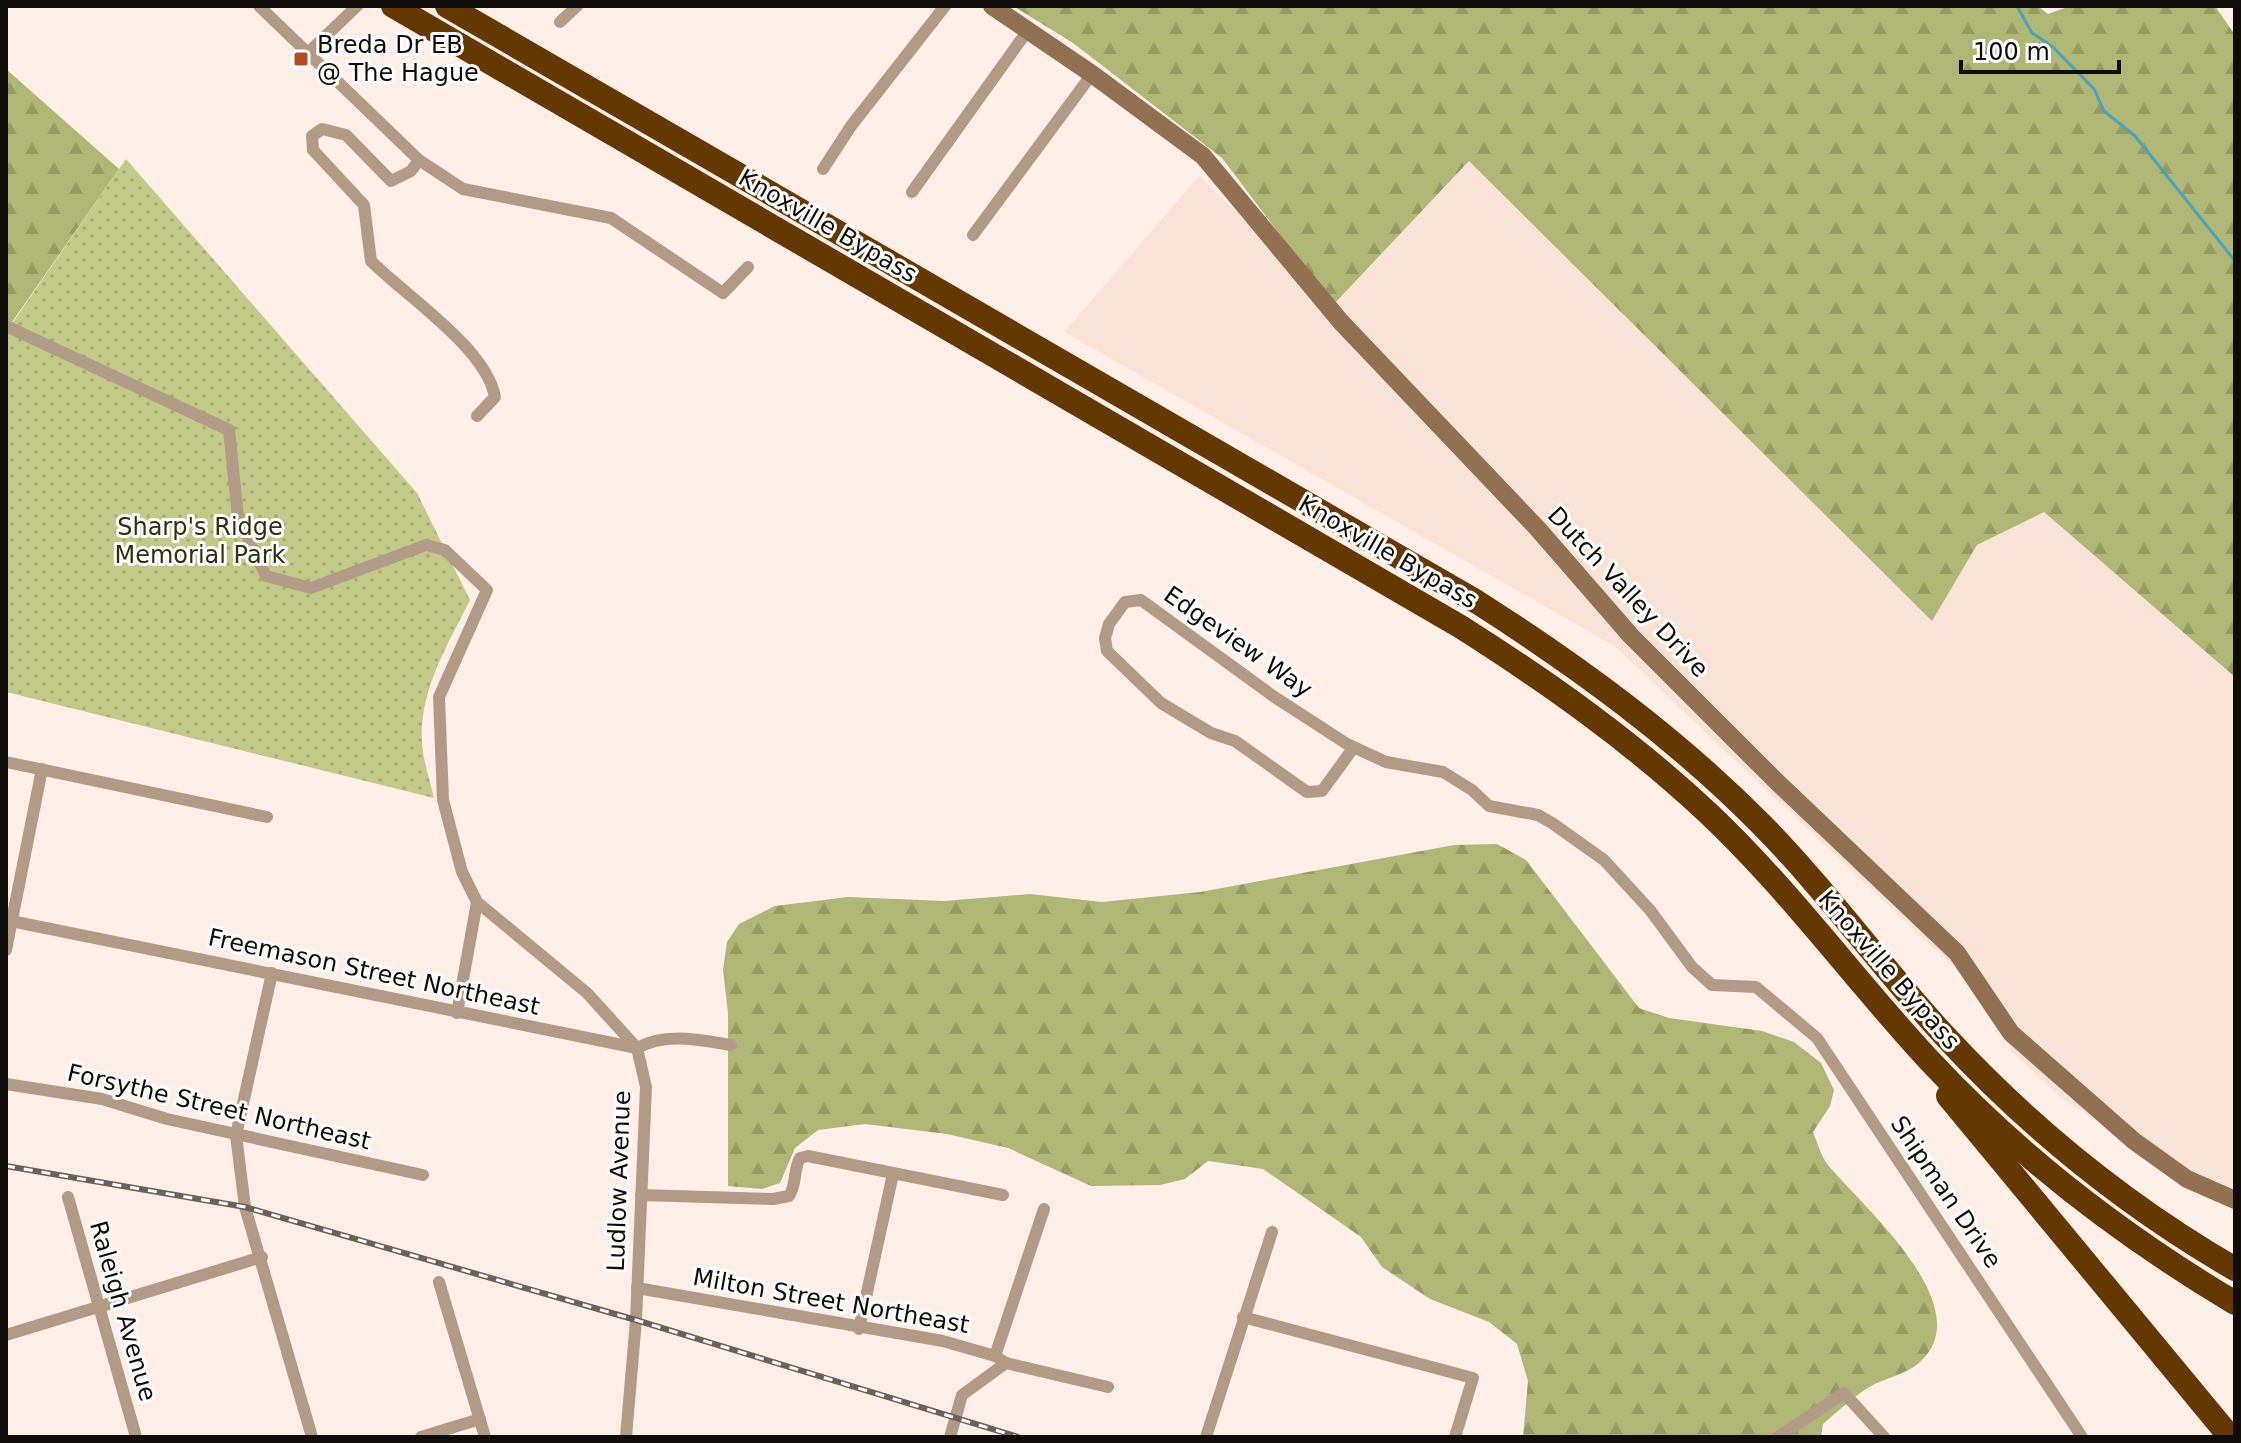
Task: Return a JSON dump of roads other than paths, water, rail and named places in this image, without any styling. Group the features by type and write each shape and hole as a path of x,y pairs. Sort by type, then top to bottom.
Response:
{"highway":[{"name":"Knoxville Bypass","path":"393,6 1461,627 1563,693 1639,751 1716,821 1791,899 1895,1023 1975,1106 2050,1172 2148,1247 2235,1303"},
{"name":"Knoxville Bypass","path":"447,6 1477,602 1551,651 1644,718 1750,813 1944,1035 2043,1131 2131,1200 2235,1269"},
{"path":"1551,651 1599,670 1711,760 1827,880 1970,1045 2060,1127 2118,1173 2235,1252"},
{"path":"1895,1023 1966,1122 2230,1437"}],"street":[{"path":"259,6 310,51 419,160 463,189 611,218 723,293 748,267"},
{"path":"310,51 357,6"},
{"path":"560,22 577,6"},
{"path":"823,169 851,126 945,6"},
{"name":"Dutch Valley Drive","path":"992,6 1092,74 1203,156 1341,322 1538,529 1631,636 1776,781 1957,953 2011,1033 2144,1148 2187,1179 2235,1200"},
{"path":"912,192 1028,30"},
{"path":"973,235 1092,74"},
{"path":"419,160 411,171 391,181 346,135 322,129 312,136 313,150 364,205 371,261 475,357 492,380 495,397 477,416"},
{"path":"6,326 229,430 238,517 266,576 311,588 426,545 445,550 487,590 439,697 443,800 462,872 477,902 457,1013"},
{"name":"Edgeview Way","path":"1354,747 1322,791 1307,792 1235,741 1211,733 1161,703 1107,651 1105,638 1109,624 1125,602 1141,600 1273,696 1354,747 1386,762 1443,772 1472,790 1489,806 1538,815 1604,860 1650,910 1692,967 1712,985 1756,987"},
{"path":"6,762 267,817"},
{"path":"6,950 9,920 42,769"},
{"name":"Ludlow Avenue","path":"477,902 587,993 637,1048 646,1087 637,1288 626,1437"},
{"name":"Freemason Street Northeast","path":"9,920 637,1048 654,1038 699,1039 731,1045"},
{"path":"272,973 236,1135 245,1207 312,1437"},
{"name":"Shipman Drive","path":"1756,987 1817,1038 2082,1437"},
{"name":"Forsythe Street Northeast","path":"6,1084 102,1099 167,1119 423,1175"},
{"path":"641,1195 773,1199 789,1196 794,1188 795,1168 800,1158 808,1156 1003,1195"},
{"path":"859,1329 893,1174"},
{"name":"Raleigh Avenue","path":"68,1197 136,1437"},
{"path":"950,1437 962,1395 1001,1359 1044,1209"},
{"path":"1206,1437 1272,1232"},
{"path":"6,1335 98,1310 262,1257"},
{"path":"439,1282 485,1437"},
{"name":"Milton Street Northeast","path":"637,1288 859,1329 943,1341 1108,1387"},
{"path":"1243,1317 1473,1378 1455,1437"},
{"path":"1778,1437 1844,1393 1884,1437"},
{"path":"421,1437 480,1419"}],"waterway":[{"path":"2017,6 2032,33 2053,47 2094,89 2104,111 2135,136 2235,261"}],"railway":[{"path":"6,1166 245,1207 636,1320 1018,1437"}],"place":[{"name":"Breda Dr EB @ The Hague","path":"301,59"}],"park label":[{"name":"Sharp's Ridge Memorial Park","path":"200,541"}]}
